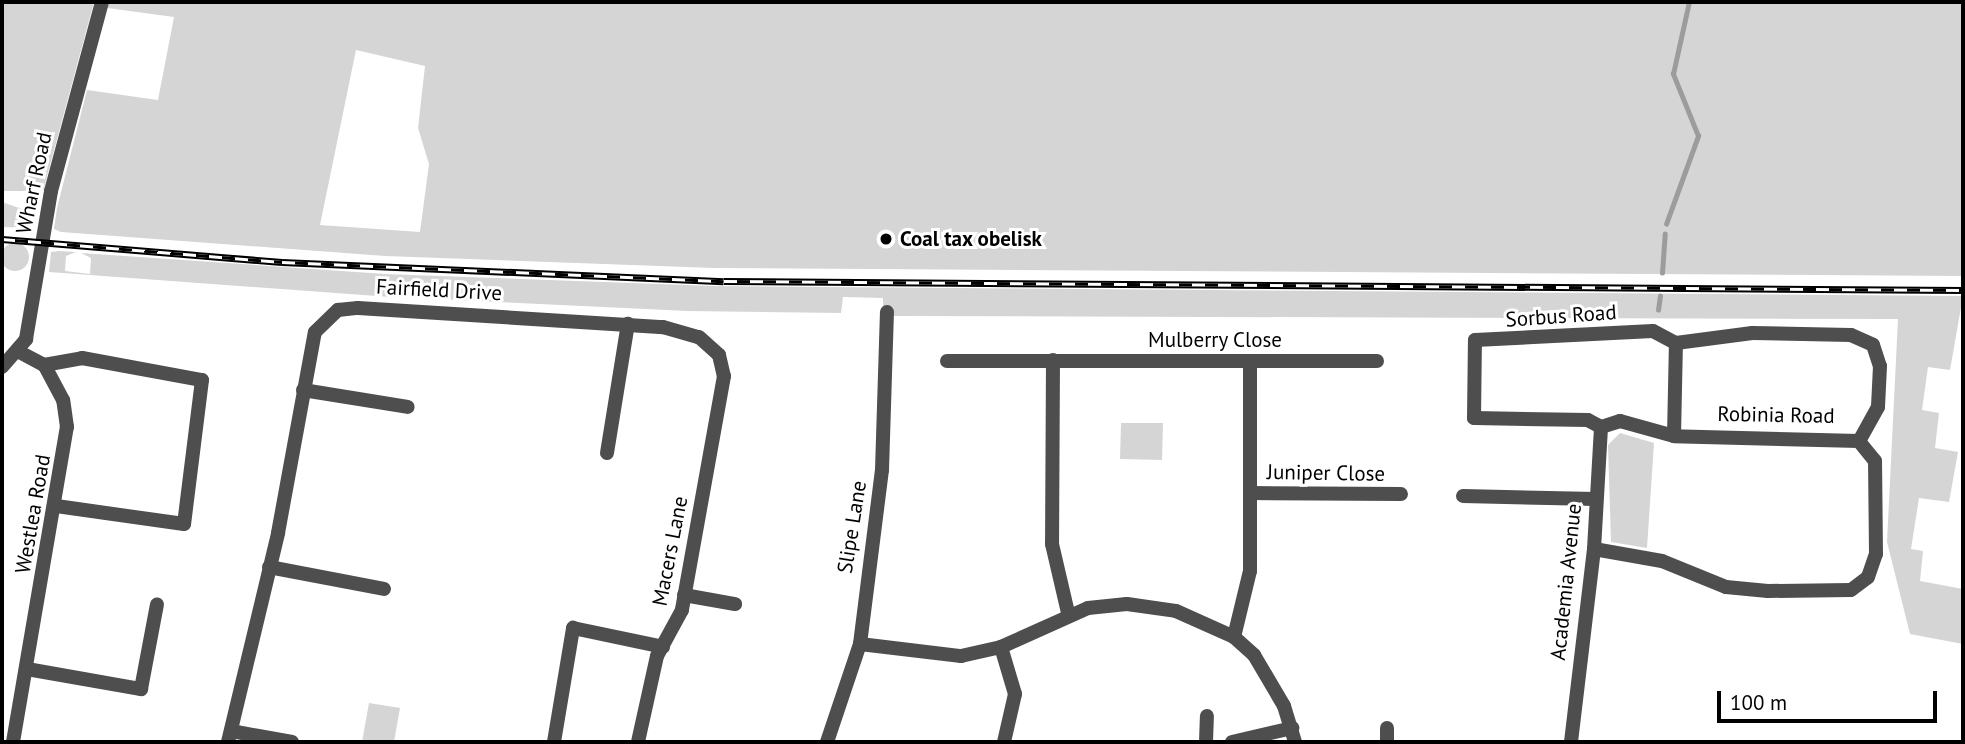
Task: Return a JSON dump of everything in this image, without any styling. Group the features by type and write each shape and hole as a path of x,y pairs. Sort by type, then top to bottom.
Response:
{"street":[{"name":"Wharf Road","path":"20,352 51,191 102,2"},
{"name":"Fairfield Drive","path":"292,742 229,736 269,567 315,332 338,310 628,324 699,337 722,362"},
{"name":"Slipe Lane","path":"827,742 860,644 882,470 887,312"},
{"path":"607,453 628,324"},
{"name":"Sorbus Road","path":"1601,427 1588,420 1474,418 1475,340 1653,331 1676,344 1805,331 1869,341 1878,353 1880,394 1859,441"},
{"path":"1674,436 1676,344"},
{"path":"2,367 20,352 44,365 82,358 202,380 184,524 56,506"},
{"path":"1053,360 1052,544 1068,613"},
{"name":"Mulberry Close","path":"947,361 1377,361"},
{"name":"Juniper Close","path":"1234,636 1250,571 1250,361"},
{"name":"Macers Lane","path":"638,742 663,647 684,595 722,362"},
{"name":"Westlea Road","path":"13,742 56,506 67,415 44,365"},
{"path":"303,390 408,407"},
{"name":"Robinia Road","path":"1594,549 1662,561 1726,587 1851,590 1868,577 1876,554 1875,461 1859,441 1674,436 1620,422 1601,427"},
{"name":"Academia Avenue","path":"1571,742 1594,549 1601,427"},
{"name":"Juniper Close","path":"1250,493 1401,494"},
{"path":"1462,496 1596,499"},
{"path":"269,567 384,589"},
{"path":"684,595 735,604"},
{"path":"27,669 141,689 157,604"},
{"path":"860,644 945,658 1001,647 1068,613 1145,605 1199,619 1234,636 1267,676 1294,735 1232,742"},
{"path":"555,742 573,628 663,647"},
{"path":"1001,647 1015,694 1004,742"},
{"path":"1206,742 1207,716"}],"shaded area":[{"path":"2,2 94,2 43,191 2,191"},
{"path":"109,2 1963,2 1963,276 714,268 385,256 61,232 54,229 57,208 87,90 158,100 174,17 107,8","holes":["356,50 425,66 418,128 429,164 420,232 320,225"]},
{"path":"2,202 22,209 32,228 2,227"},
{"path":"15,243 25,247 29,257 25,267 15,271 5,267 1,257 5,247"},
{"path":"51,252 76,252 66,256 65,271 90,274 91,258 81,253 385,274 714,286 1963,296 1950,370 1928,367 1922,410 1939,413 1935,448 1958,452 1949,502 1919,498 1911,549 1923,551 1920,581 1963,589 1963,644 1910,634 1887,542 1898,319 895,316 883,312 883,298 843,297 841,313 688,311 433,299 433,293 412,293 412,284 405,284 404,298 49,272"},
{"path":"1121,423 1163,423 1162,460 1120,459"},
{"path":"1620,433 1654,443 1647,548 1611,542 1608,445"},
{"path":"369,703 400,708 394,742 362,742"}],"waterway":[{"path":"1666,224 1698,136 1673,74 1689,2"},
{"path":"1662,273 1665,234"},
{"path":"1658,310 1660,296"}],"railway":[{"path":"2,239 282,262 724,281 1963,290"}],"place":[{"name":"Coal tax obelisk","path":"886,239"}]}
